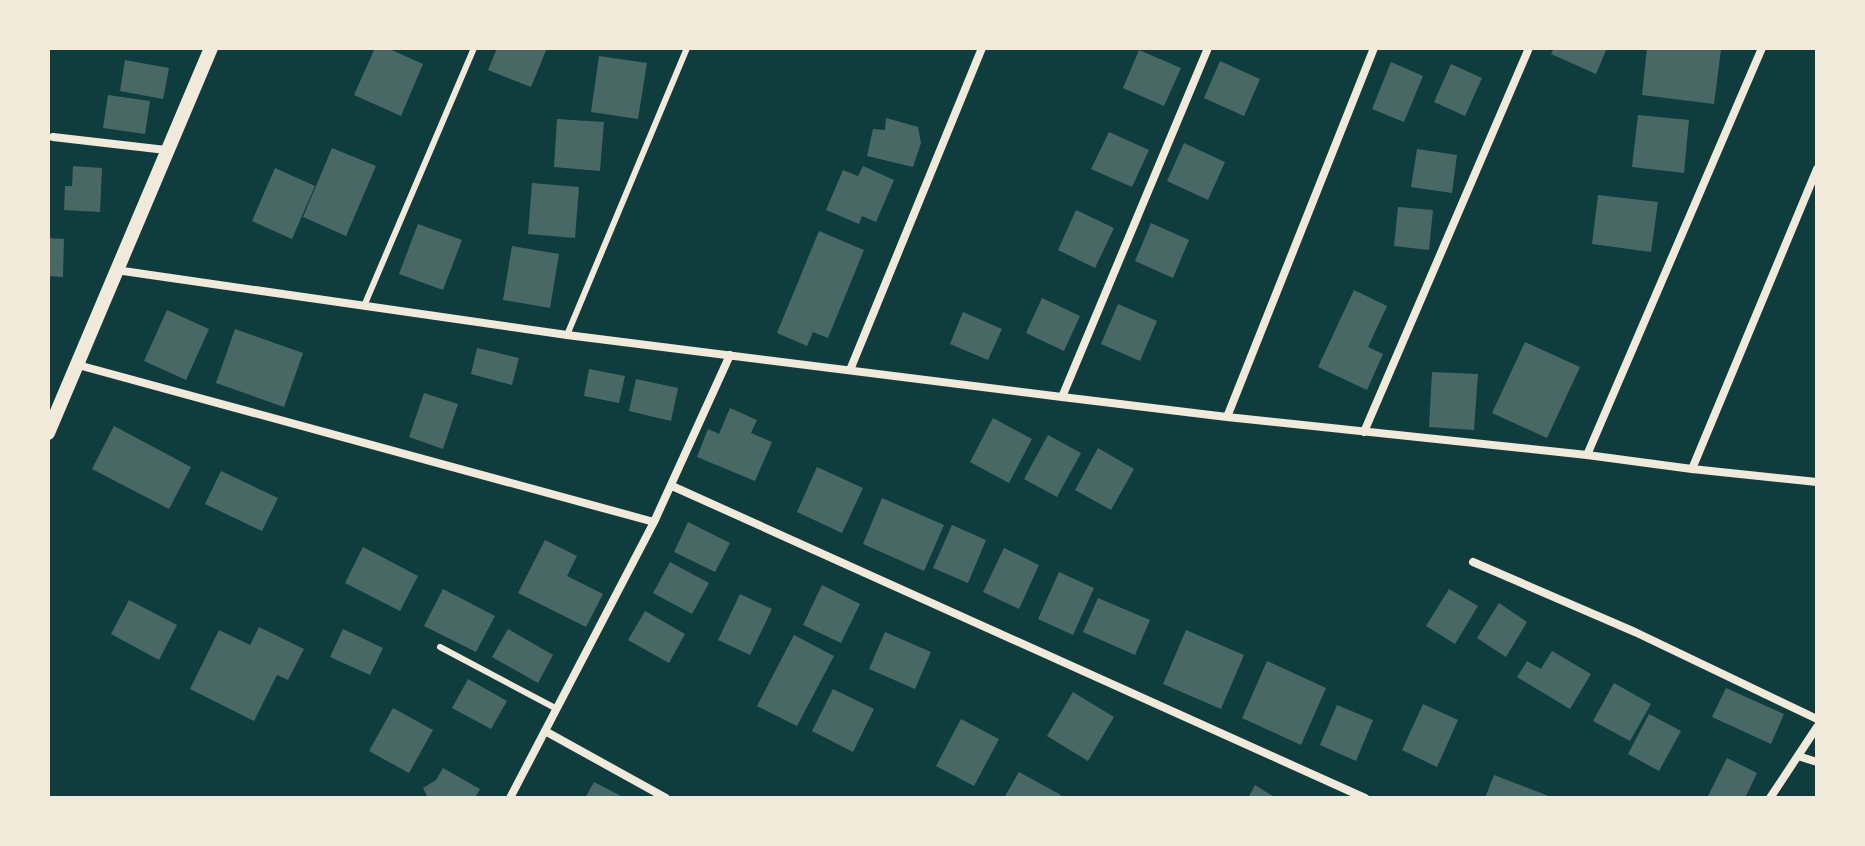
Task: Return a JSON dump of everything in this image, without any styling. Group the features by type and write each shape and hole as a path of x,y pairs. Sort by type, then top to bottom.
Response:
{"street":[{"path":"48,433 211,48"},
{"path":"850,370 982,48"},
{"path":"1062,397 1208,48"},
{"path":"1227,417 1374,48"},
{"path":"1364,432 1529,48"},
{"path":"1587,455 1762,48"},
{"path":"53,137 166,150"},
{"path":"1692,469 1817,169"},
{"path":"116,270 567,335 1062,397 1817,482"},
{"path":"510,798 672,486 730,355"},
{"path":"78,365 654,522"},
{"path":"672,486 1365,798"},
{"path":"1473,562 1635,632 1817,719"},
{"path":"1770,798 1817,727"},
{"path":"545,731 666,798"},
{"path":"1798,756 1817,762"}],"lane":[{"path":"364,307 474,48"},
{"path":"567,335 687,48"},
{"path":"440,647 557,709"}],"building":[{"path":"375,48 387,48 423,64 401,116 354,95"},
{"path":"497,48 547,48 531,87 488,70"},
{"path":"1554,48 1607,48 1596,74 1551,54"},
{"path":"1647,48 1721,50 1714,104 1642,95"},
{"path":"1139,50 1181,68 1164,106 1123,88"},
{"path":"599,56 647,63 638,119 591,112"},
{"path":"125,60 169,68 163,99 120,91"},
{"path":"1220,61 1260,79 1244,116 1204,98"},
{"path":"1391,62 1423,76 1404,122 1372,109"},
{"path":"1451,64 1482,78 1465,116 1434,102"},
{"path":"108,95 150,101 145,134 103,128"},
{"path":"1638,115 1689,120 1684,173 1632,167"},
{"path":"886,118 918,127 921,143 913,167 867,156 873,129 885,130"},
{"path":"557,119 604,122 600,171 554,167"},
{"path":"1109,132 1149,150 1132,187 1091,169"},
{"path":"1184,143 1225,162 1208,200 1167,181"},
{"path":"332,148 376,166 346,236 303,217"},
{"path":"1417,149 1457,155 1452,193 1411,187"},
{"path":"73,166 102,168 100,212 64,210 65,186 72,186"},
{"path":"863,166 894,180 876,222 862,216 859,224 826,210 843,170 858,176"},
{"path":"275,168 315,186 292,239 252,221"},
{"path":"532,183 579,187 575,238 528,234"},
{"path":"1598,195 1658,202 1651,252 1592,244"},
{"path":"1398,207 1433,210 1429,250 1394,246"},
{"path":"1076,210 1114,228 1095,268 1058,250"},
{"path":"1151,223 1189,240 1173,278 1135,261"},
{"path":"418,224 462,240 443,290 399,274"},
{"path":"819,231 864,250 828,338 813,332 807,346 777,333"},
{"path":"48,238 64,239 63,277 48,276"},
{"path":"512,246 559,254 550,308 503,300"},
{"path":"1354,290 1387,306 1368,347 1383,354 1367,390 1318,367"},
{"path":"1042,298 1080,316 1064,351 1026,333"},
{"path":"1118,304 1157,321 1140,361 1101,344"},
{"path":"167,310 209,329 186,380 144,361"},
{"path":"963,312 1002,329 988,360 950,344"},
{"path":"235,329 303,353 284,407 216,383"},
{"path":"1525,342 1580,367 1547,438 1492,413"},
{"path":"477,348 519,358 512,385 471,374"},
{"path":"589,369 625,376 619,403 584,396"},
{"path":"1432,372 1478,374 1474,430 1429,427"},
{"path":"636,379 678,388 671,421 629,411"},
{"path":"424,393 458,404 443,449 409,437"},
{"path":"730,408 757,420 751,433 772,442 755,481 697,457 708,429 719,434"},
{"path":"993,418 1032,439 1009,483 970,462"},
{"path":"114,426 191,467 169,509 92,469"},
{"path":"1048,435 1081,453 1057,497 1024,479"},
{"path":"1098,448 1134,469 1111,510 1075,490"},
{"path":"817,467 863,488 842,533 797,512"},
{"path":"221,471 278,498 262,531 205,504"},
{"path":"882,498 944,525 924,571 863,544"},
{"path":"688,522 730,543 715,572 674,552"},
{"path":"952,525 986,540 968,583 933,568"},
{"path":"545,540 577,556 567,576 603,594 586,627 518,593"},
{"path":"363,547 418,576 400,611 345,583"},
{"path":"1004,548 1039,565 1019,609 983,592"},
{"path":"670,562 709,583 692,614 653,593"},
{"path":"1059,572 1094,588 1073,635 1038,619"},
{"path":"822,585 860,604 841,643 803,625"},
{"path":"443,589 495,616 476,652 424,626"},
{"path":"1449,589 1478,606 1455,644 1426,626"},
{"path":"740,594 772,609 750,655 718,640"},
{"path":"1098,598 1150,620 1135,655 1083,632"},
{"path":"129,600 177,625 159,660 111,634"},
{"path":"1499,603 1527,622 1506,657 1477,638"},
{"path":"645,611 685,634 669,663 628,640"},
{"path":"259,627 304,649 288,680 277,675 254,721 190,689 219,630 250,645"},
{"path":"343,629 383,648 370,675 330,657"},
{"path":"508,629 553,655 538,683 492,657"},
{"path":"1186,630 1244,655 1221,709 1163,684"},
{"path":"885,632 931,652 915,689 869,669"},
{"path":"794,635 834,656 797,726 757,706"},
{"path":"1552,651 1591,674 1570,709 1517,677 1527,661 1541,669"},
{"path":"1267,661 1326,688 1301,745 1242,718"},
{"path":"468,679 507,701 491,729 452,708"},
{"path":"1614,683 1651,704 1630,741 1593,721"},
{"path":"1726,688 1784,714 1771,744 1712,717"},
{"path":"833,689 874,709 853,752 812,731"},
{"path":"1073,692 1114,717 1088,761 1047,736"},
{"path":"1423,704 1458,720 1437,767 1402,750"},
{"path":"1337,705 1373,720 1356,761 1320,745"},
{"path":"393,708 433,730 409,773 369,751"},
{"path":"1649,714 1681,731 1659,771 1628,754"},
{"path":"961,719 999,739 974,786 936,766"},
{"path":"1727,758 1757,773 1745,798 1707,798"},
{"path":"443,768 480,789 475,798 428,798 423,788 436,780"},
{"path":"1019,772 1061,795 1059,798 1004,798"},
{"path":"1494,775 1554,798 1485,798"},
{"path":"594,782 625,798 585,798"},
{"path":"1255,785 1276,798 1248,798"}]}
